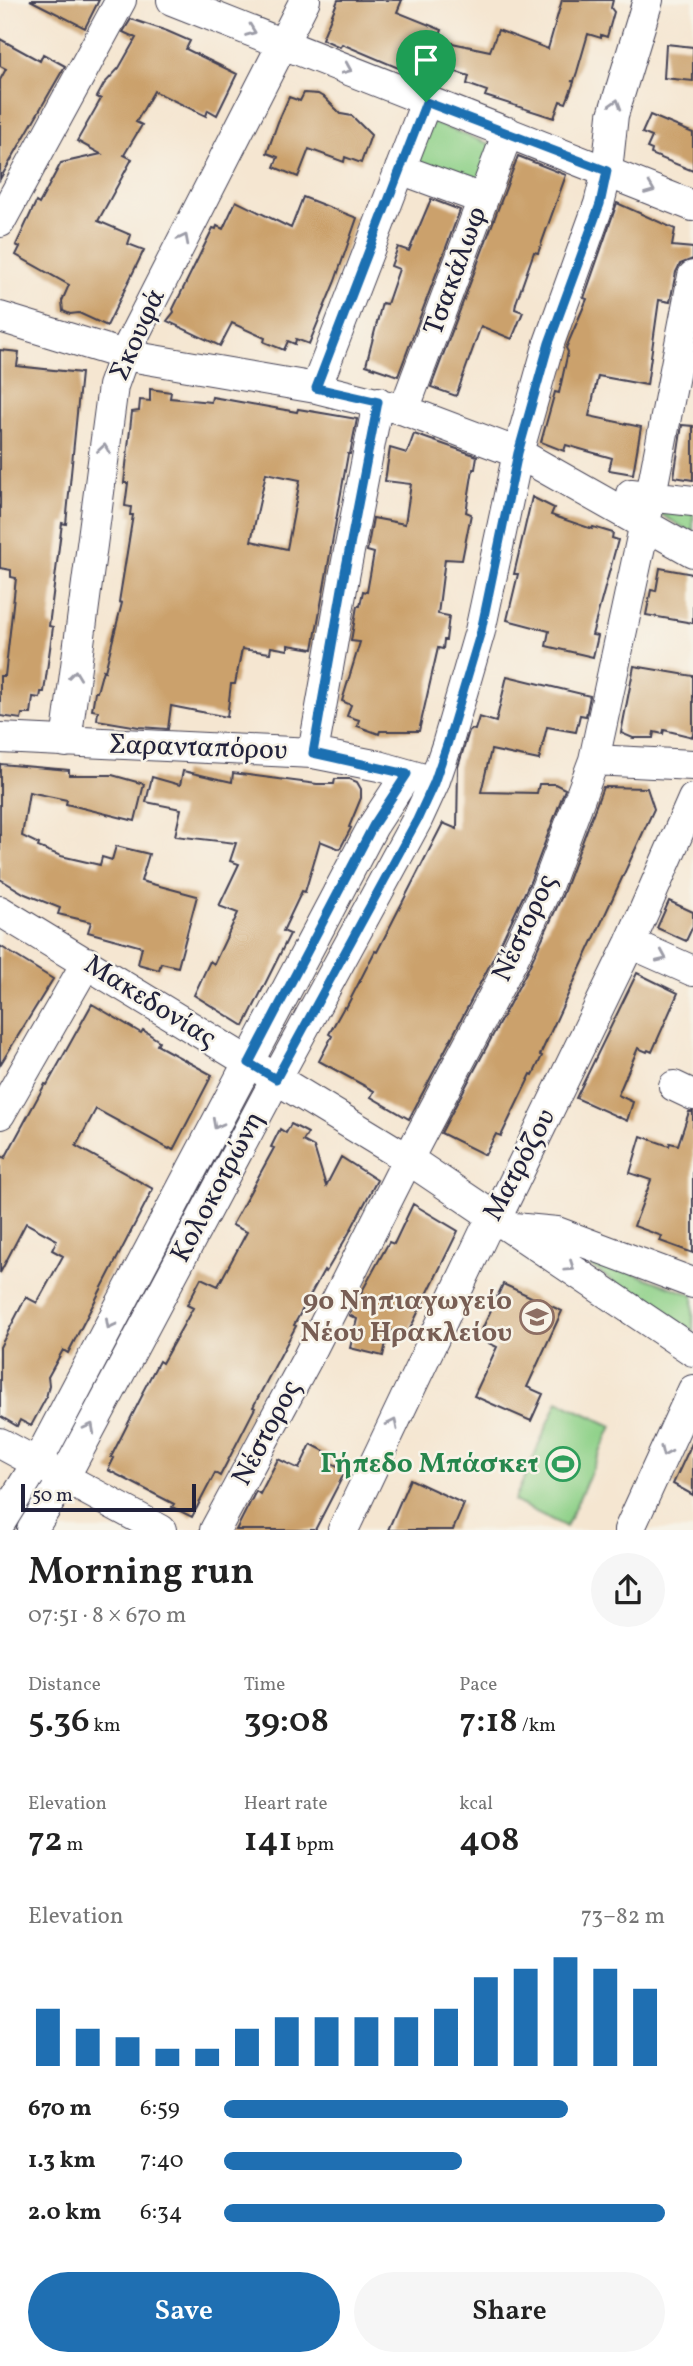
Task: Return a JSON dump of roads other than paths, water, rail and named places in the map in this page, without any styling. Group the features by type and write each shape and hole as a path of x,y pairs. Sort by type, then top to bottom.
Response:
{"street":[{"path":"0,222 121,0"},
{"path":"172,0 693,206"},
{"name":"Σκουφά","path":"66,742 113,386 124,355 305,0"},
{"name":"Κολοκοτρώνη","path":"32,1530 64,1478 417,820 420,778 481,631 518,453 549,343 600,204 607,171 613,115 648,0"},
{"path":"316,388 426,102"},
{"name":"Τσακάλωφ","path":"313,753 344,577 391,406 482,199 508,132"},
{"path":"400,169 482,199"},
{"name":"Νέστορος","path":"215,1530 307,1359 512,961 546,889 594,760 652,495 693,276"},
{"path":"0,317 124,355 316,388 391,406 518,453 693,552"},
{"path":"591,494 652,495 693,501"},
{"name":"Σαρανταπόρου","path":"0,738 313,753 420,778"},
{"path":"594,760 693,765"},
{"name":"Κολοκοτρώνη","path":"0,1523 37,1463 373,826 420,778"},
{"name":"Ματρόζου","path":"342,1530 485,1231 505,1223 693,799"},
{"name":"Μακεδονίας","path":"0,911 408,1159 693,1351"},
{"path":"630,943 693,971"},
{"path":"0,1114 87,962"},
{"name":"Μακεδονίας","path":"505,1223 557,1232 693,1283"},
{"path":"629,1530 693,1390"},
{"path":"0,1443 160,1530"}],"place":[{"name":"9ο Νηπιαγωγείο Νέου Ηρακλείου","path":"537,1317"},
{"name":"Γήπεδο Μπάσκετ","path":"563,1464"}]}
